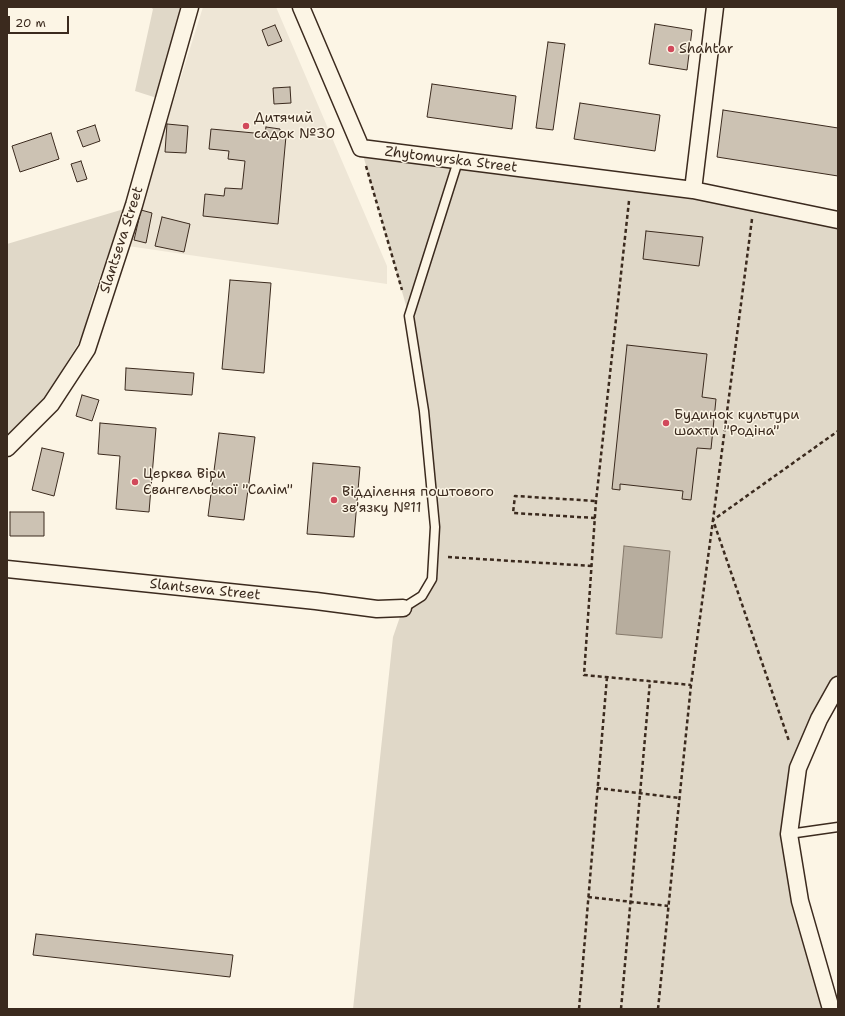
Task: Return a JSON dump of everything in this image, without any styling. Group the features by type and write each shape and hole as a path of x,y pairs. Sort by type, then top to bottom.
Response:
{"street":[{"name":"Slantseva Street","path":"7,448 51,404 87,349 134,205 190,7"},
{"path":"301,7 361,148"},
{"path":"693,190 715,7"},
{"name":"Zhytomyrska Street","path":"361,148 693,190 838,220"},
{"name":"Slantseva Street","path":"7,570 316,601 377,609 403,608"},
{"path":"831,1009 800,901 789,834 798,768 819,719 838,685"}],"lane":[{"path":"403,608 422,596 432,579 435,527 424,411 409,316 458,161"},
{"path":"789,834 838,827"}],"path":[{"path":"361,148 409,316"},
{"path":"631,182 596,501 584,675 691,684"},
{"path":"658,1009 691,684 714,520 754,203"},
{"path":"714,520 838,431"},
{"path":"595,518 513,513 515,496 596,501"},
{"path":"714,520 798,768"},
{"path":"433,556 592,566"},
{"path":"579,1009 607,677"},
{"path":"621,1009 650,681"},
{"path":"598,788 679,798"},
{"path":"588,897 668,906"}],"shaded area":[{"path":"150,7 186,7 160,99 135,91 153,9"},
{"name":"Дитячий садок №30","path":"203,7 276,7 387,266 387,284 128,246"},
{"path":"361,148 693,190 838,220 838,685 819,719 789,834 831,1009 353,1009 393,637 403,608 422,596 432,579 435,527 409,316"},
{"path":"124,209 78,344 44,400 7,437 7,244"},
{"path":"624,546 670,551 662,638 616,634"}],"building":[{"path":"655,24 692,30 687,70 649,64"},
{"path":"275,25 282,41 268,46 262,30"},
{"path":"548,42 565,44 553,130 536,128"},
{"path":"432,84 516,96 512,129 427,117"},
{"path":"290,87 291,103 274,104 273,88"},
{"path":"580,103 660,115 655,151 574,139"},
{"path":"723,110 838,128 838,176 717,157"},
{"path":"167,124 188,126 186,153 165,152"},
{"path":"95,125 100,141 83,147 77,131"},
{"path":"266,127 280,129 280,136 286,136 278,224 203,216 205,194 224,196 225,188 242,189 245,161 228,159 229,151 209,149 211,129 265,134"},
{"path":"51,133 59,159 20,172 12,146"},
{"path":"81,161 87,179 77,182 71,164"},
{"path":"141,210 152,213 146,243 134,240"},
{"path":"162,217 190,224 184,252 155,246"},
{"path":"646,231 703,237 699,266 643,259"},
{"path":"230,280 271,283 264,373 222,369"},
{"name":"Будинок культури шахти \"Родіна\"","path":"627,345 707,354 702,397 716,399 711,449 697,448 691,500 682,499 683,491 620,484 620,490 612,489"},
{"path":"126,368 194,373 192,395 125,390"},
{"path":"82,395 99,400 92,421 76,416"},
{"name":"Церква Віри Євангельської \"Салім\"","path":"100,423 156,428 149,512 116,509 120,456 98,454"},
{"path":"219,433 255,437 244,520 208,516"},
{"path":"42,448 64,453 54,496 32,490"},
{"name":"Відділення поштового зв'язку №11","path":"313,463 360,467 354,537 307,534"},
{"path":"10,512 44,512 44,536 10,536"},
{"path":"36,934 233,955 230,977 33,955"}],"place":[{"name":"Shahtar","path":"671,49"},
{"name":"Дитячий садок №30","path":"246,126"},
{"name":"Будинок культури шахти \"Родіна\"","path":"666,423"},
{"name":"Церква Віри Євангельської \"Салім\"","path":"135,482"},
{"name":"Відділення поштового зв'язку №11","path":"334,500"}]}
